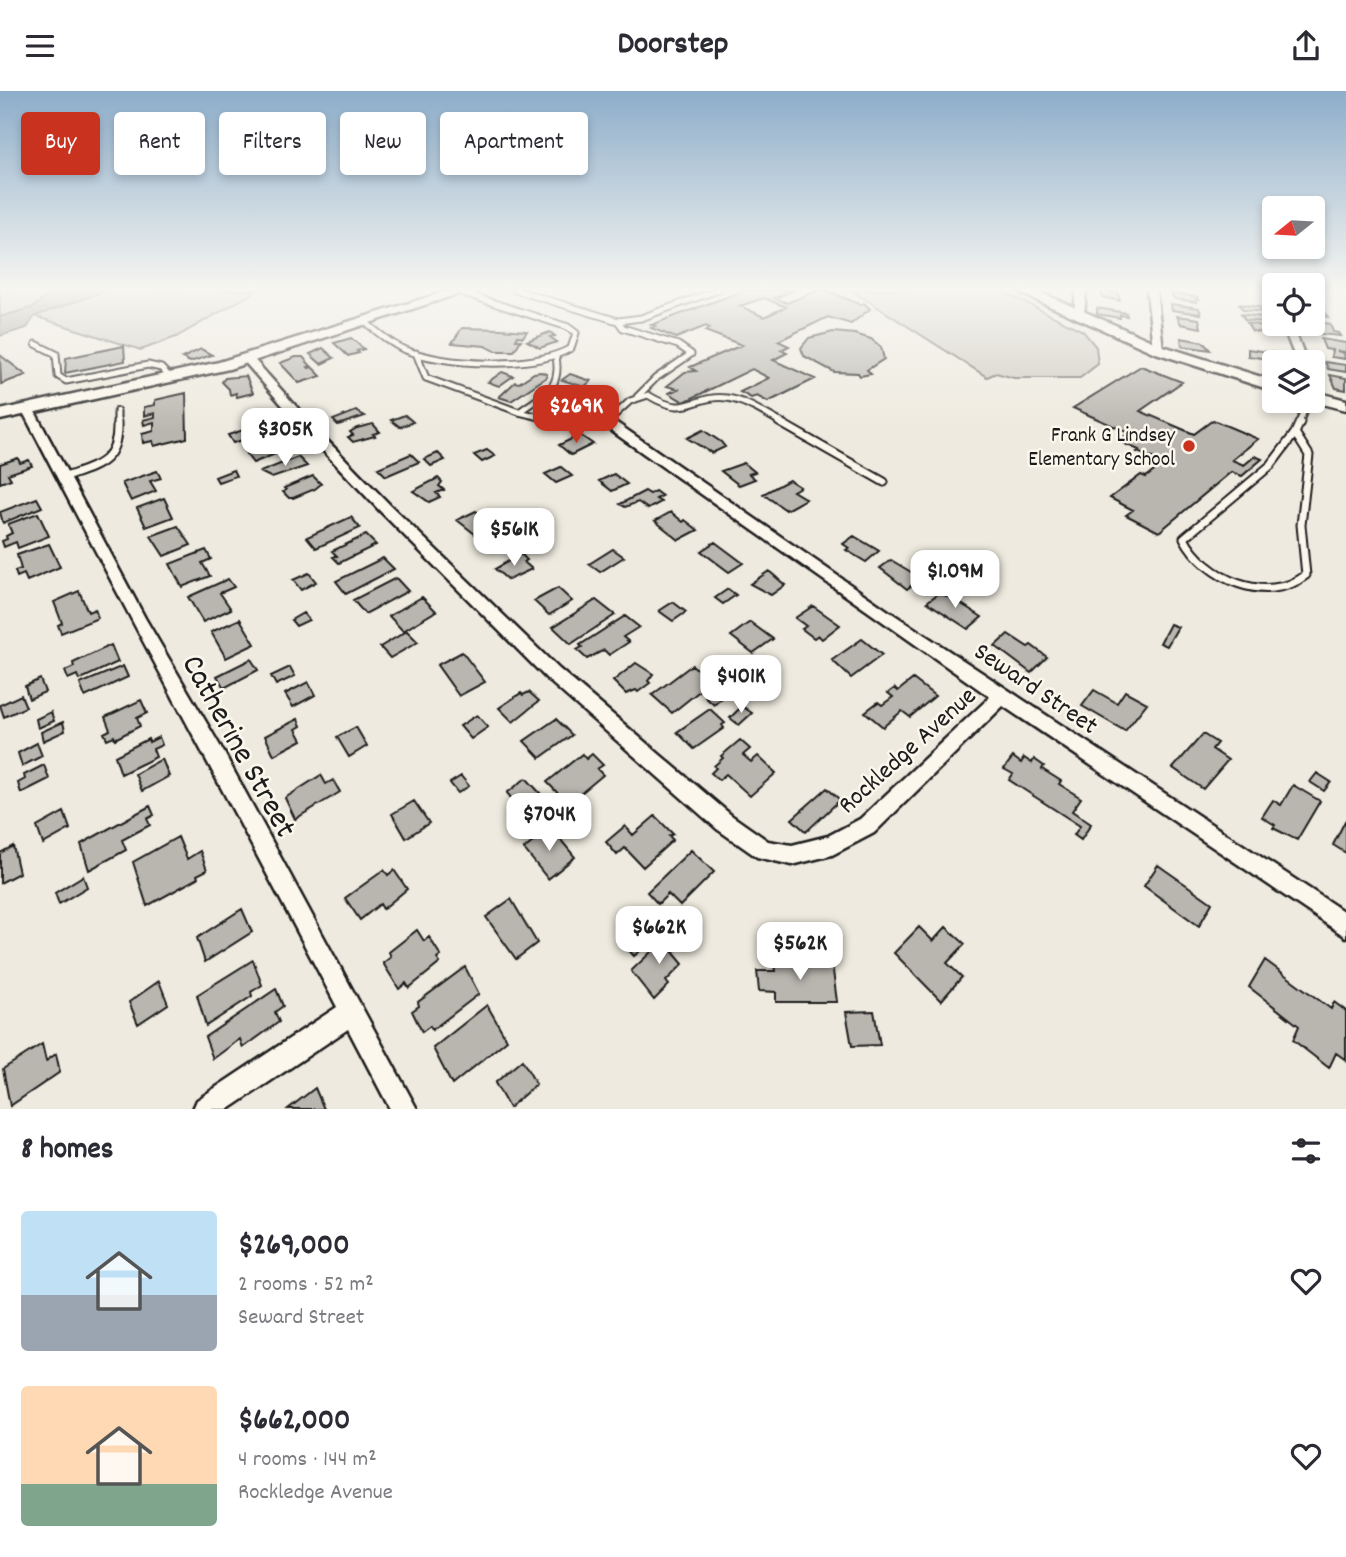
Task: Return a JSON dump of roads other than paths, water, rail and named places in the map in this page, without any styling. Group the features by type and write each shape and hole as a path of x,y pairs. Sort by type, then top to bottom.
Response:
{"main road":[{"path":"0,415 171,378 247,359 313,338"},
{"path":"1130,338 1262,382"}],"street":[{"path":"1157,338 1158,349"},
{"name":"Rockledge Avenue","path":"247,359 385,508 553,674 724,822 764,850 792,855 832,845 867,826 1002,696"},
{"path":"1325,399 1346,405"},
{"name":"Catherine Street","path":"28,410 404,1109"},
{"name":"Seward Street","path":"602,421 1002,696 1346,926"},
{"path":"206,1109 351,1012"}],"lane":[{"path":"387,338 406,351 511,364 556,357 575,345 576,338"},
{"path":"637,397 664,372 691,354 678,345 654,338"},
{"path":"36,344 56,354 58,376 65,381 148,365 161,367 171,378"},
{"path":"416,353 426,378 519,412 557,421 602,421 627,401 648,395 660,403 689,409 721,398 732,399 752,407 884,482"},
{"path":"519,412 552,387 559,375 556,357"},
{"path":"63,478 100,463 115,452 119,440 117,411"},
{"path":"1295,433 1309,455 1301,525 1306,575 1298,585 1280,590 1259,589 1224,577 1203,565 1184,538 1271,465 1295,433 1303,413"}],"place":[{"name":"Frank G Lindsey Elementary School","path":"1189,446"}]}
